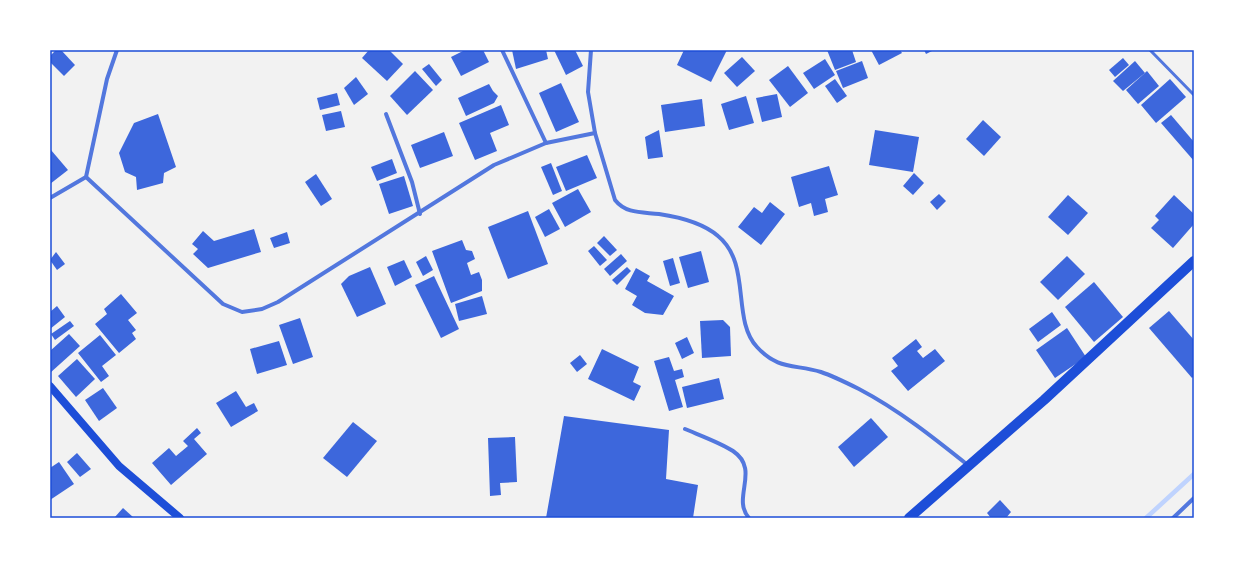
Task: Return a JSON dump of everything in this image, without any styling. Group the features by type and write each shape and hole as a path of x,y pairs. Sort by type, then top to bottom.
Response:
{"main road":[{"path":"909,518 1044,400 1194,261"},
{"path":"50,386 119,466 180,518"}],"street":[{"path":"50,198 86,177 107,78 117,50"},
{"path":"502,50 546,143"},
{"path":"591,50 588,92 594,133 614,200 621,208 631,211 660,214 701,224 719,236 730,250 738,268 740,292 748,332 757,347 778,364 821,372 860,390 931,436 969,466"},
{"path":"386,114 412,182 420,214"},
{"path":"86,177 223,304 242,312 262,309 278,302 420,214 494,165 546,143 594,133"},
{"path":"685,429 733,451 745,464 747,477 743,492 745,510 749,518"},
{"path":"1172,518 1194,498"}],"lane":[{"path":"1150,50 1194,95"}],"building":[{"path":"56,50 61,50 75,65 64,76 50,62 50,56"},
{"path":"369,50 389,50 403,64 387,81 362,58"},
{"path":"465,50 483,50 489,62 461,76 451,57"},
{"path":"512,50 546,50 548,59 516,69"},
{"path":"554,50 575,50 583,66 566,75"},
{"path":"684,50 727,50 711,82 677,65"},
{"path":"827,50 852,50 856,62 835,70"},
{"path":"871,50 900,50 902,53 879,65"},
{"path":"924,50 934,50 926,54"},
{"path":"742,57 755,71 737,87 724,73"},
{"path":"1123,58 1129,65 1115,77 1109,70"},
{"path":"825,59 835,75 814,89 803,73"},
{"path":"862,61 868,78 843,88 836,71"},
{"path":"1135,61 1145,73 1123,91 1113,81"},
{"path":"429,64 442,80 436,86 422,69"},
{"path":"788,66 808,93 790,107 769,80"},
{"path":"415,71 433,90 407,115 390,96"},
{"path":"1147,71 1159,86 1138,104 1126,90"},
{"path":"356,77 368,94 354,105 344,88"},
{"path":"835,79 847,96 837,103 825,86"},
{"path":"1170,79 1186,97 1156,123 1141,105"},
{"path":"561,83 579,122 556,132 539,93"},
{"path":"489,84 498,96 494,103 466,116 458,98"},
{"path":"337,93 340,105 320,110 317,98"},
{"path":"777,94 782,117 762,122 756,98"},
{"path":"746,96 754,123 729,130 721,104"},
{"path":"702,99 705,126 665,132 661,105"},
{"path":"501,105 509,125 490,133 497,151 475,160 459,123"},
{"path":"341,111 345,127 326,131 322,115"},
{"path":"158,114 176,167 164,173 163,183 137,190 136,177 125,172 119,153 134,123"},
{"path":"1171,115 1194,142 1194,161 1161,123"},
{"path":"983,120 1001,137 984,156 966,139"},
{"path":"659,130 663,157 648,159 645,137"},
{"path":"875,130 919,137 913,172 869,165"},
{"path":"444,132 453,156 420,168 411,145"},
{"path":"51,150 68,170 50,184 50,151"},
{"path":"587,155 597,178 566,191 556,167"},
{"path":"392,159 397,173 377,181 371,167"},
{"path":"551,163 562,191 553,195 541,167"},
{"path":"829,166 838,195 825,199 828,212 814,216 811,203 799,207 791,177"},
{"path":"914,173 924,183 913,195 903,186"},
{"path":"316,174 332,199 321,206 305,182"},
{"path":"404,176 413,206 389,214 379,184"},
{"path":"578,189 591,212 565,227 552,203"},
{"path":"939,194 946,201 937,210 930,202"},
{"path":"1068,195 1088,213 1068,235 1048,217"},
{"path":"1174,195 1194,214 1194,224 1173,248 1151,228 1159,220 1155,216"},
{"path":"770,202 785,214 761,245 738,227 754,207 762,213"},
{"path":"549,209 560,229 545,237 535,217"},
{"path":"528,211 548,264 508,279 488,227"},
{"path":"254,229 261,252 208,268 193,254 198,249 192,244 203,231 214,241"},
{"path":"287,232 290,243 274,248 270,238"},
{"path":"604,236 617,250 610,256 597,243"},
{"path":"462,240 466,250 472,251 475,259 467,263 471,275 479,272 482,280 482,291 451,303 432,251"},
{"path":"594,246 607,260 600,266 588,251"},
{"path":"701,251 709,282 688,288 679,257"},
{"path":"56,252 65,264 57,270 50,260"},
{"path":"621,254 627,261 610,276 604,269"},
{"path":"426,256 433,270 423,276 416,262"},
{"path":"1067,256 1085,274 1058,300 1040,282"},
{"path":"673,258 680,283 670,286 663,261"},
{"path":"404,260 412,277 395,286 387,267"},
{"path":"370,267 386,304 357,317 341,284 349,276"},
{"path":"627,267 631,271 617,285 612,280"},
{"path":"636,268 650,276 647,281 674,296 663,315 645,313 632,305 637,296 625,289"},
{"path":"434,276 459,329 441,338 415,285"},
{"path":"1094,282 1123,317 1094,342 1065,307"},
{"path":"121,294 137,313 128,320 136,330 132,333 136,339 119,353 95,324 107,314 104,309"},
{"path":"482,296 487,314 459,321 455,304"},
{"path":"57,306 65,317 50,329 50,312"},
{"path":"1169,311 1194,340 1194,376 1192,378 1149,328"},
{"path":"1052,312 1061,325 1038,342 1029,329"},
{"path":"300,318 313,357 293,364 279,325"},
{"path":"723,320 730,327 731,356 702,358 700,321"},
{"path":"70,321 74,326 55,340 51,334"},
{"path":"1067,328 1086,357 1055,378 1036,350"},
{"path":"69,334 80,346 50,373 50,351"},
{"path":"100,335 116,355 102,366 109,376 101,382 78,353"},
{"path":"687,337 694,353 682,359 675,343"},
{"path":"916,339 922,347 917,351 923,358 935,349 945,361 908,391 891,371 898,366 892,358"},
{"path":"279,341 287,365 257,374 250,349"},
{"path":"602,349 639,367 633,382 641,386 634,401 588,379"},
{"path":"580,355 587,364 577,372 570,363"},
{"path":"669,357 674,371 682,369 684,377 675,380 683,407 669,411 654,361"},
{"path":"77,359 95,379 76,397 58,376"},
{"path":"719,378 724,399 687,408 682,387"},
{"path":"103,388 117,408 99,421 85,400"},
{"path":"236,391 246,407 254,403 258,411 231,427 216,403"},
{"path":"564,416 669,430 666,479 698,485 693,518 546,518"},
{"path":"871,418 888,437 854,467 838,447"},
{"path":"353,422 377,441 347,477 323,458"},
{"path":"197,428 201,433 194,439 207,454 171,485 152,463 169,448 176,456 188,446 183,441"},
{"path":"515,437 517,482 500,483 501,495 490,496 488,438"},
{"path":"77,453 91,469 80,477 67,462"},
{"path":"59,462 74,484 50,500 50,468"},
{"path":"1000,500 1011,512 1006,518 991,518 987,513"},
{"path":"123,508 134,518 114,518"}],"waterway":[{"path":"1146,518 1194,474"}]}
